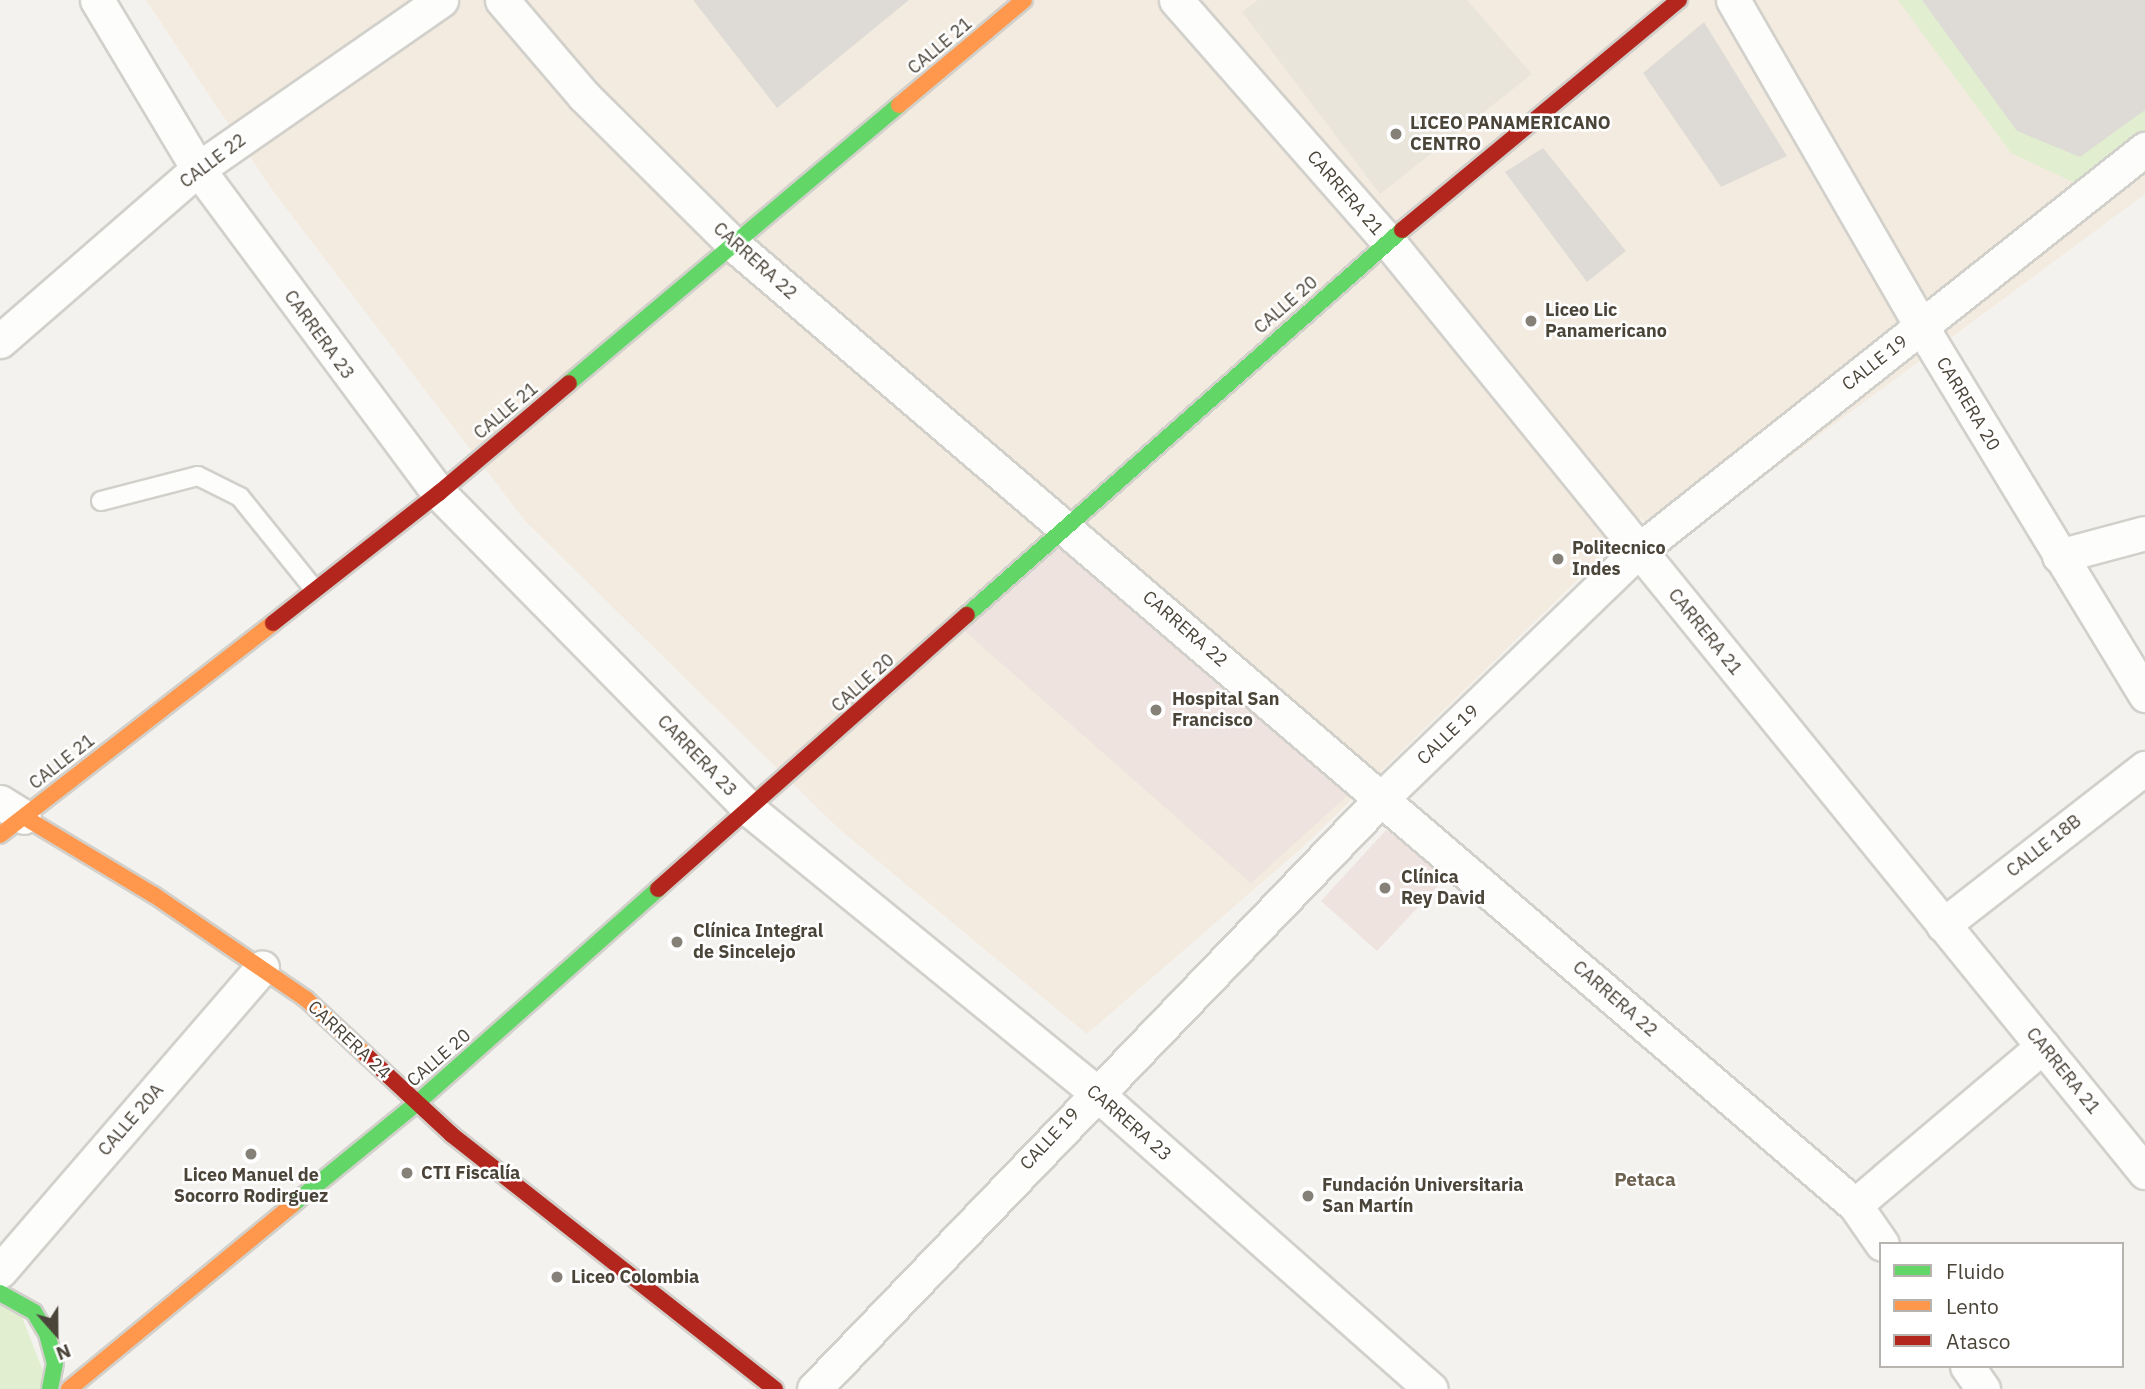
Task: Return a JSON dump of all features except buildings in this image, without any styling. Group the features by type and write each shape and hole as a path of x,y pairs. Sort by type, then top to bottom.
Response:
{"main road":[{"name":"CALLE 21","path":"8,818 439,493 1024,0"},
{"name":"CALLE 20","path":"69,1389 416,1104 751,811 1064,525 1388,241 1679,0"},
{"name":"CARRERA 24","path":"8,818 154,895 306,999 416,1104 775,1389"},
{"path":"0,1293 34,1312 47,1334 55,1363 50,1389"}],"street":[{"name":"CARRERA 23","path":"97,0 198,169 439,493 751,811 1095,1092 1431,1389"},
{"name":"CALLE 22","path":"0,341 198,169 441,0"},
{"name":"CARRERA 22","path":"502,0 584,96 733,244 1855,1205 1881,1242"},
{"name":"CARRERA 21","path":"1176,0 1388,241 2145,1172"},
{"name":"CARRERA 20","path":"1733,0 1921,326 2145,695"},
{"name":"CALLE 19","path":"814,1389 1095,1092 1382,798 1639,550 2145,149"},
{"path":"2059,556 2145,533"},
{"name":"CALLE 18B","path":"1943,925 2145,768"},
{"name":"CALLE 20A","path":"0,1271 262,968"},
{"path":"1855,1205 2043,1046"},
{"path":"1968,1368 1983,1389"}],"lane":[{"path":"101,501 198,476 240,497 314,589"}],"shaded area":[{"path":"146,0 2145,0 2145,194 1667,548 1641,518 1303,847 1087,1034 838,828 525,521 273,191"},
{"name":"LICEO PANAMERICANO CENTRO","path":"1258,0 1467,0 1532,74 1380,194 1242,12"},
{"name":"Hospital San Francisco","path":"1064,532 1349,794 1251,883 959,626"},
{"name":"Clínica Rey David","path":"1386,830 1449,874 1377,951 1321,901"}],"green space":[{"path":"1898,0 2145,0 2145,149 2092,191 2011,153"},
{"path":"0,1293 15,1299 50,1389 0,1389"}],"traffic: fast":[{"path":"569,383 899,105"},
{"path":"967,615 1402,230"},
{"path":"292,1205 416,1104 658,889"},
{"path":"0,1293 34,1312 47,1334 55,1363 50,1389"}],"traffic: slow":[{"path":"899,105 1024,0"},
{"path":"0,835 273,623"},
{"path":"24,817 154,895 306,999 367,1056"},
{"path":"69,1389 292,1205"}],"traffic: jam":[{"path":"1402,230 1679,0"},
{"path":"273,623 439,493 569,383"},
{"path":"658,889 967,615"},
{"path":"367,1056 452,1135 775,1389"}],"place":[{"name":"LICEO PANAMERICANO CENTRO","path":"1396,134"},
{"name":"Liceo Lic Panamericano","path":"1531,321"},
{"name":"Politecnico Indes","path":"1558,559"},
{"name":"Hospital San Francisco","path":"1156,710"},
{"name":"Clínica Rey David","path":"1385,888"},
{"name":"Clínica Integral de Sincelejo","path":"677,942"},
{"name":"Liceo Manuel de Socorro Rodirguez","path":"251,1154"},
{"name":"CTI Fiscalía","path":"407,1173"},
{"name":"Fundación Universitaria San Martín","path":"1308,1196"},
{"name":"Liceo Colombia","path":"557,1277"}],"district":[{"name":"Petaca","path":"1645,1180"}]}
